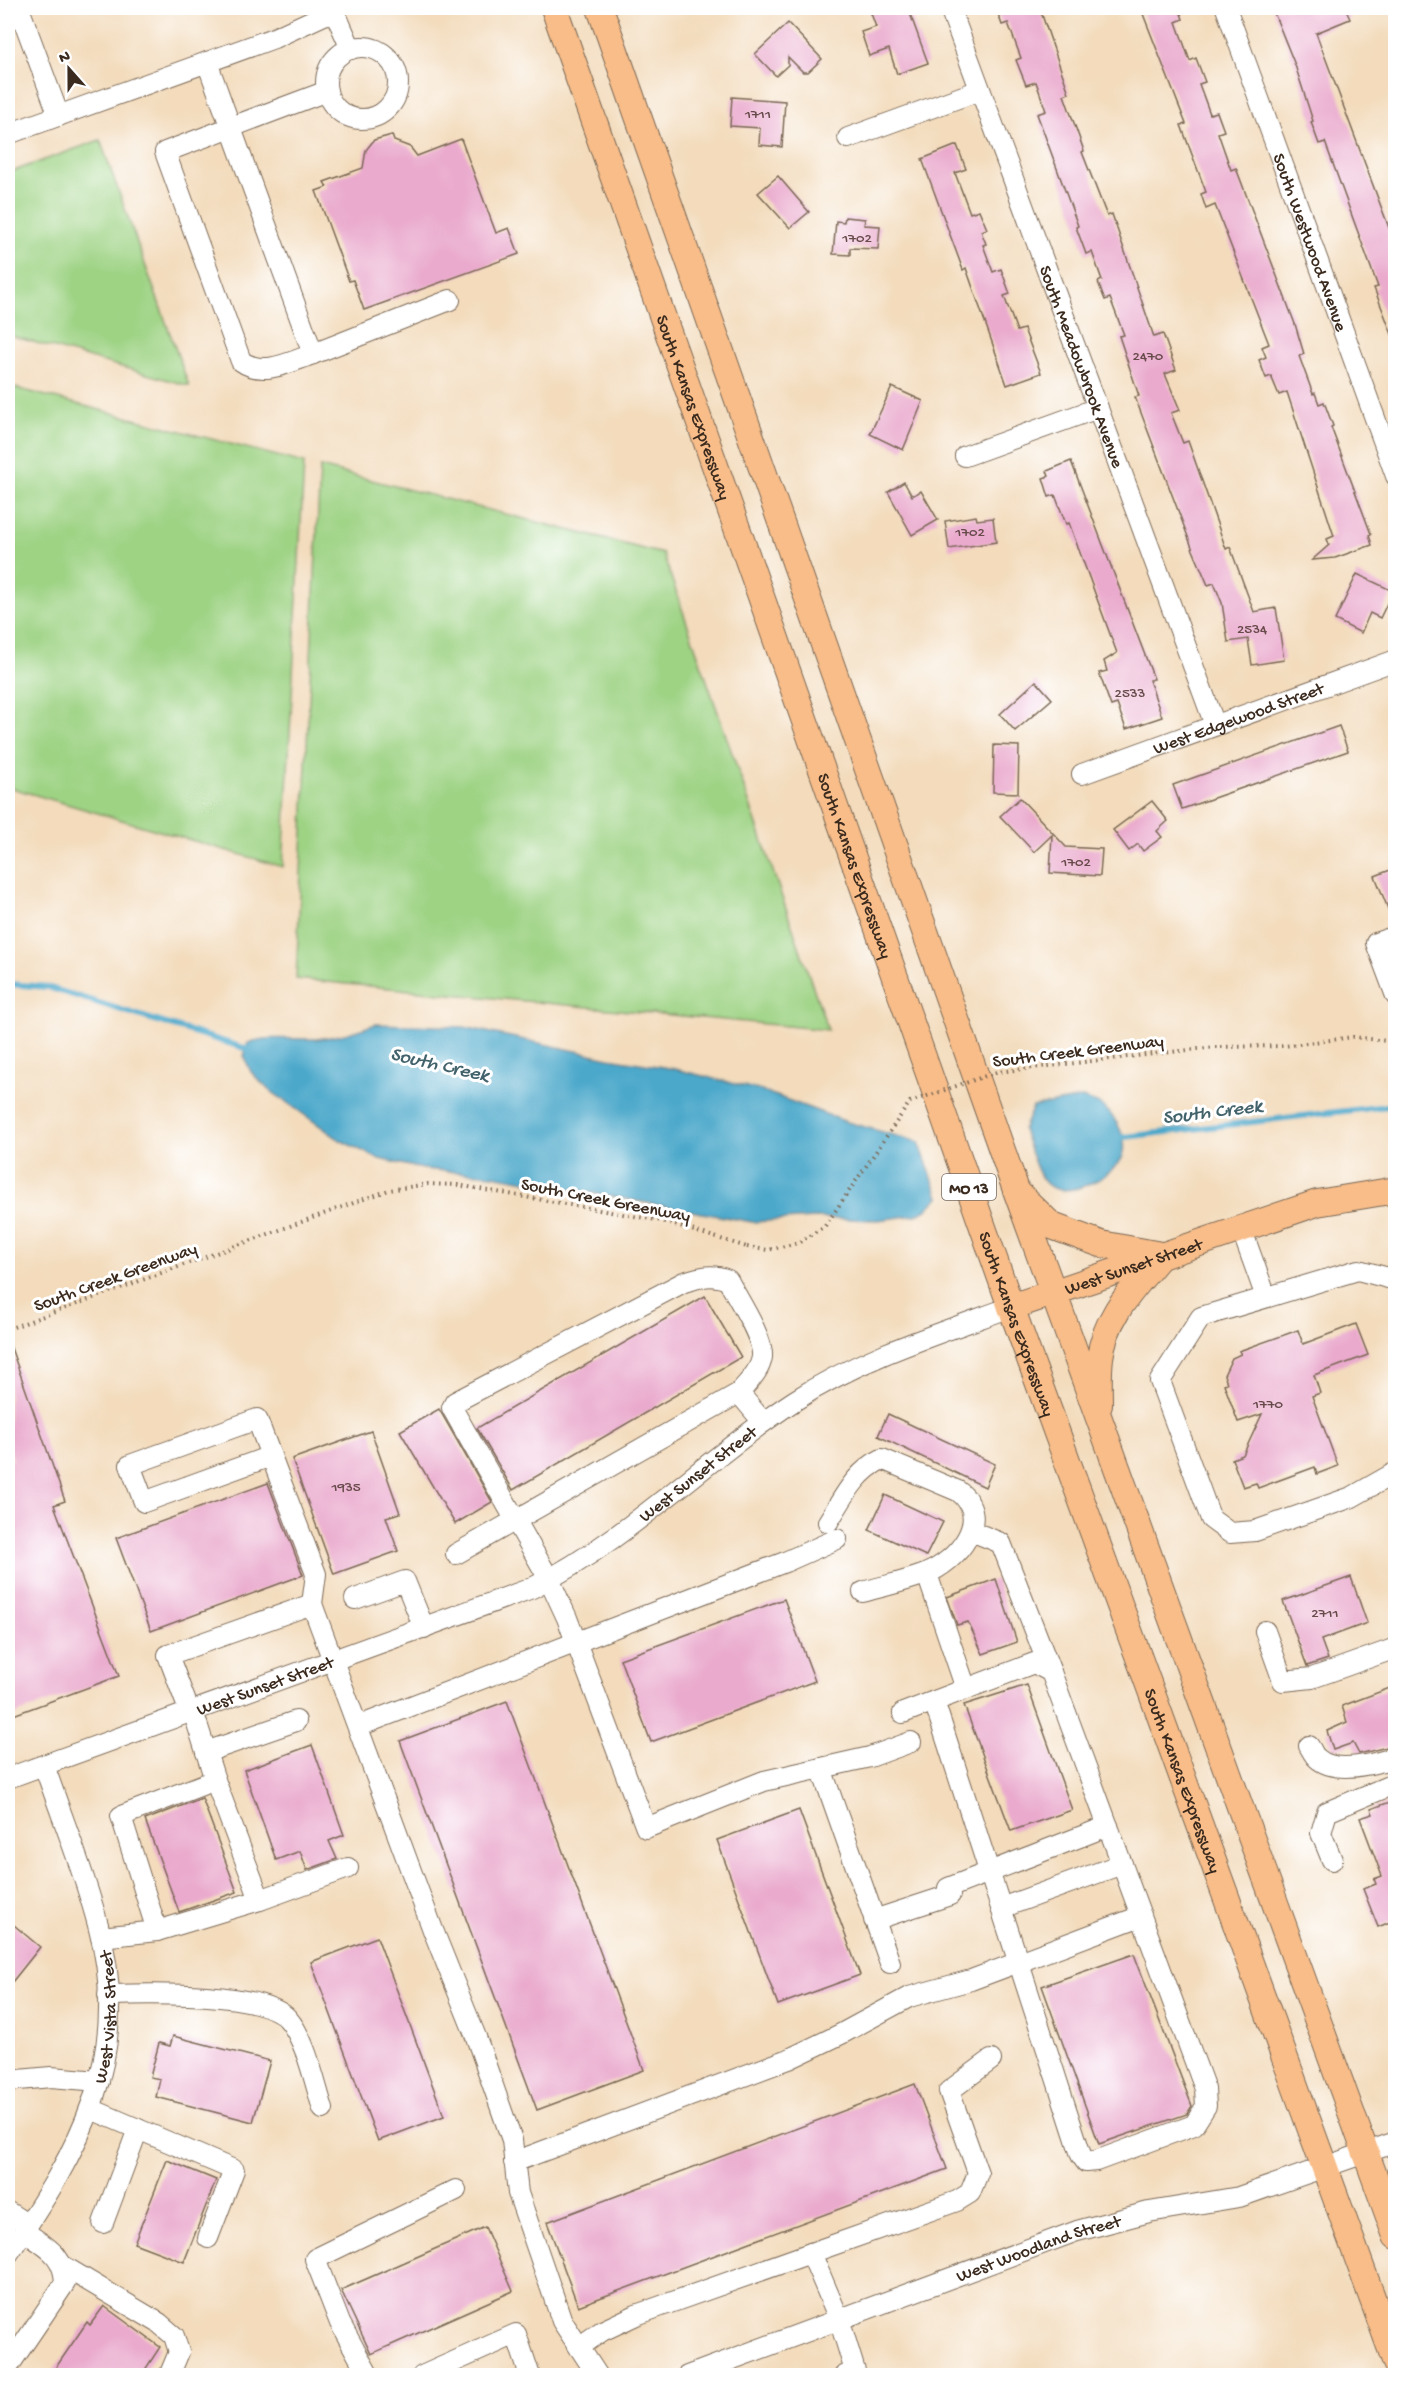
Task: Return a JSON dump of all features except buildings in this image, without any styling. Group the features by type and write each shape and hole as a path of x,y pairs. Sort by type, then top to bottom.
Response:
{"main road":[{"name":"South Kansas Expressway","path":"554,8 1011,1307 1395,2363"},
{"name":"MO 13","path":"600,8 1016,1190 1395,2236"},
{"path":"1016,1190 1052,1226 1101,1244 1161,1256 1120,1304 1111,1320 1100,1357 1099,1419"},
{"name":"West Sunset Street","path":"1011,1307 1317,1203 1395,1190"}],"street":[{"path":"19,8 59,116"},
{"name":"South Meadowbrook Avenue","path":"950,8 1215,725"},
{"name":"South Westwood Avenue","path":"1226,8 1395,476"},
{"path":"8,134 274,38 336,9 351,49"},
{"path":"367,47 379,50 396,67 399,79 398,91 393,103 374,117 350,117 335,107 327,91 329,68 336,58 351,49 367,47"},
{"path":"207,62 313,354"},
{"path":"848,138 980,90"},
{"path":"327,91 230,125 165,152 241,361 250,367 274,368 450,300"},
{"path":"965,456 1098,408"},
{"name":"West Edgewood Street","path":"1082,774 1395,660"},
{"path":"1395,936 1376,944 1395,996"},
{"path":"1241,1228 1266,1297"},
{"path":"1395,1280 1358,1270 1201,1317 1160,1381 1211,1519 1230,1533 1255,1532 1352,1497 1395,1472"},
{"path":"456,1554 515,1521 739,1393 756,1372 762,1358 761,1344 728,1280 718,1276 702,1276 684,1282 455,1402 452,1408 458,1422 515,1521 549,1579 577,1642 646,1828 764,1781 870,1757 911,1742"},
{"name":"West Sunset Street","path":"8,1778 424,1628 549,1579 620,1535 763,1422 822,1384 867,1362 1011,1307"},
{"path":"739,1393 763,1422"},
{"path":"271,1456 144,1502 130,1465 257,1419 316,1574 312,1604 433,1930 476,2037 512,2140 518,2193 562,2321 598,2376"},
{"path":"359,1726 785,1562 833,1530 858,1474 867,1466 882,1459 958,1491 968,1499 974,1514 971,1531 945,1563 927,1574 863,1592"},
{"path":"934,1701 1081,2156 1086,2162 1095,2161 1194,2125 1206,2106 1205,2089 1051,1672 1001,1543 971,1531"},
{"path":"927,1574 966,1689"},
{"path":"355,1599 405,1581 424,1628"},
{"path":"260,1900 168,1655 312,1604"},
{"path":"1265,1630 1283,1681 1312,1678 1395,1648"},
{"path":"903,1713 1034,1663 1051,1672"},
{"path":"206,1752 296,1721"},
{"path":"1310,1746 1316,1758 1333,1765 1368,1767 1395,1757"},
{"name":"West Vista Street","path":"8,2254 70,2157 91,2109 106,2045 108,1995 101,1937 44,1766"},
{"path":"820,1768 890,1963"},
{"path":"157,1931 121,1816 215,1780"},
{"path":"1332,1860 1321,1833 1328,1812 1395,1784"},
{"path":"874,1920 949,1892 989,1872 1108,1826"},
{"path":"1001,1908 1122,1864"},
{"path":"101,1937 157,1931 260,1900 348,1868"},
{"path":"514,2162 789,2059 842,2034 909,1997 971,1980 1141,1916"},
{"path":"108,1995 167,1993 214,1997 277,2010 288,2019 299,2037 323,2109"},
{"path":"579,2347 602,2331 636,2316 957,2201 970,2193 978,2172 949,2091 991,2060"},
{"path":"8,2080 51,2077 99,2081"},
{"path":"91,2109 234,2170 208,2238"},
{"path":"103,2223 138,2129"},
{"name":"West Woodland Street","path":"687,2376 1077,2231 1149,2212 1239,2197 1395,2142"},
{"path":"369,2376 340,2323 315,2259 456,2190"},
{"path":"8,2212 55,2254 65,2267 149,2317 174,2336 179,2352 168,2376"},
{"path":"811,2253 839,2319 855,2371 843,2376"},
{"path":"8,2367 65,2283 65,2267"},
{"path":"422,2376 516,2334 530,2376"}],"path":[{"name":"South Creek Greenway","path":"8,1329 389,1190 410,1185 457,1185 663,1221 747,1247 768,1250 798,1244 825,1226 910,1102 997,1072 1215,1047 1284,1046 1353,1036 1395,1042"}],"green space":[{"path":"100,140 189,386 8,335 8,173"},
{"path":"8,386 304,463 283,867 8,787"},
{"path":"320,467 663,554 828,1030 296,979"}],"water":[{"path":"376,1024 464,1027 609,1058 675,1069 763,1091 847,1122 919,1142 939,1197 927,1209 916,1215 878,1220 813,1218 752,1222 493,1175 423,1169 379,1159 340,1140 268,1089 251,1072 244,1056 248,1043 274,1038 325,1038"},
{"path":"1082,1098 1101,1105 1108,1111 1123,1136 1123,1156 1110,1172 1099,1179 1074,1189 1062,1190 1044,1181 1037,1170 1023,1130 1033,1107"}],"waterway":[{"name":"South Creek","path":"8,984 47,987 254,1051"},
{"name":"South Creek","path":"1116,1138 1396,1105"}]}
